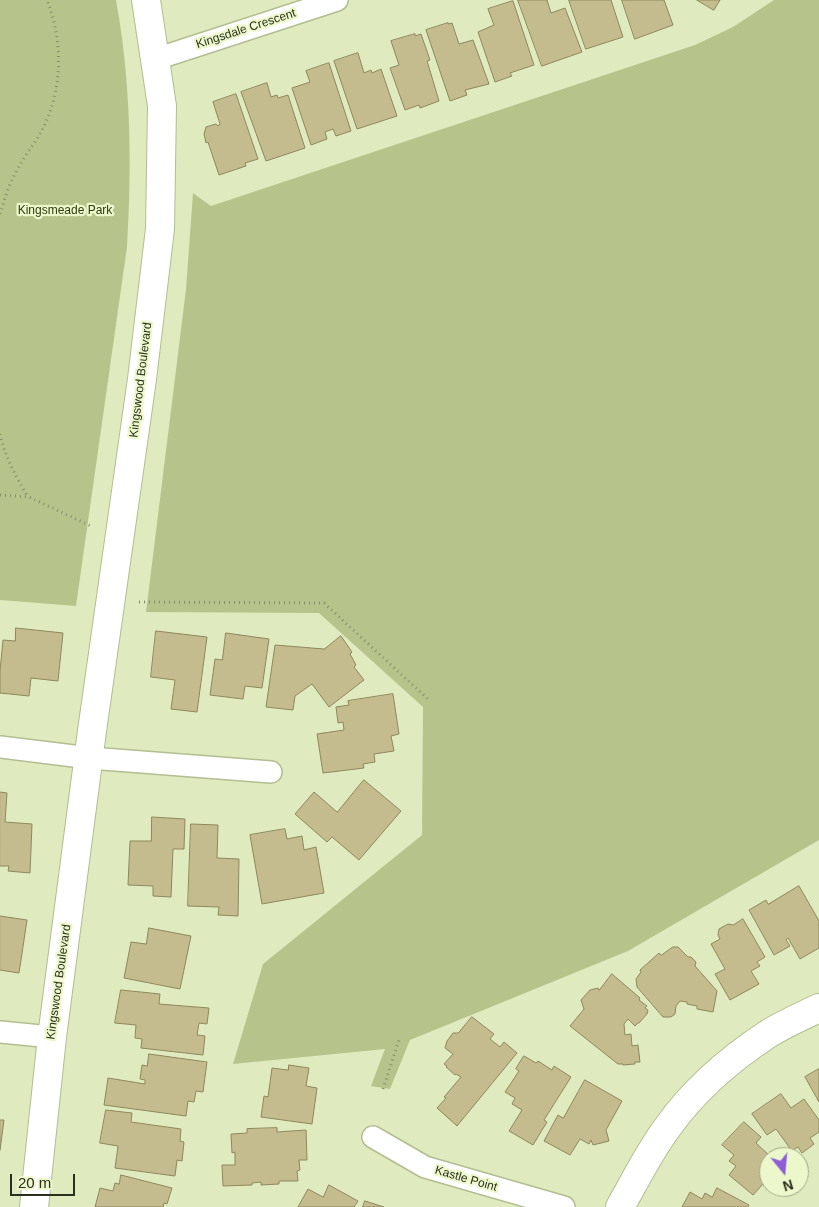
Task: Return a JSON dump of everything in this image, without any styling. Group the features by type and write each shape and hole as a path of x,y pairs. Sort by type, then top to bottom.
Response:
{"street":[{"name":"Kingswood Boulevard","path":"34,1207 52,1037 90,758 92,730 142,379 160,229 162,106 146,0"},
{"name":"Kingsdale Crescent","path":"156,59 337,0"},
{"path":"0,747 90,758 271,772"},
{"path":"620,1207 666,1128 714,1076 741,1053 769,1034 819,1008"},
{"path":"0,1032 52,1037"},
{"name":"Kastle Point","path":"373,1137 425,1167 564,1207"}],"path":[{"path":"0,214 13,177 34,143 51,108 59,62 57,37 47,0"},
{"path":"0,434 4,450 14,472 29,497"},
{"path":"0,495 29,497 93,527"},
{"path":"140,602 324,603 429,700"},
{"path":"383,1088 399,1040"}],"green space":[{"name":"Kingsmeade Park","path":"0,0 116,0 125,61 130,154 127,247 76,606 0,600"},
{"path":"774,0 819,0 819,840 628,951 410,1040 390,1089 371,1086 385,1049 233,1064 263,964 422,835 423,707 319,613 146,612 186,289 193,193 211,206 695,45 733,27"}],"building":[{"path":"518,0 547,0 551,13 565,8 582,52 542,66"},
{"path":"569,0 611,0 623,37 586,49"},
{"path":"622,0 664,0 673,25 635,39"},
{"path":"697,0 720,0 714,10"},
{"path":"513,1 534,65 510,73 512,76 495,82 478,32 494,25 488,9"},
{"path":"452,23 459,44 473,40 489,84 465,90 467,95 450,101 426,30"},
{"path":"415,34 415,36 421,34 430,60 427,61 439,101 420,108 419,105 405,110 390,68 399,65 391,41"},
{"path":"358,53 364,73 371,70 372,73 381,69 397,116 357,129 334,61"},
{"path":"329,63 351,131 336,136 333,129 325,132 327,139 311,145 292,88 310,82 306,71"},
{"path":"267,83 271,97 277,95 278,98 288,95 305,148 266,161 241,92"},
{"path":"236,94 258,159 245,163 246,166 219,175 204,134 206,127 216,124 218,126 220,124 213,102"},
{"path":"16,628 63,633 58,681 31,678 29,696 0,693 3,640 15,641"},
{"path":"156,631 207,637 197,712 171,709 175,680 151,677"},
{"path":"226,633 269,639 262,688 245,686 243,699 210,695 215,659 222,660"},
{"path":"341,636 352,652 350,654 356,665 354,667 364,680 329,707 312,684 295,696 293,710 266,707 275,645 324,649"},
{"path":"393,694 399,734 391,736 394,751 374,754 375,762 363,764 364,768 323,773 317,734 344,730 343,722 338,723 336,707 349,705 348,701"},
{"path":"364,780 401,811 359,860 332,837 327,842 295,814 314,792 337,812"},
{"path":"0,792 7,793 5,822 32,824 30,873 8,871 9,866 0,866"},
{"path":"152,817 185,819 184,849 173,849 171,897 153,896 153,886 128,885 130,841 151,841"},
{"path":"191,824 218,825 217,858 239,859 238,916 218,915 219,907 188,906"},
{"path":"285,829 287,839 302,836 304,850 316,847 324,893 262,904 250,835"},
{"path":"799,886 819,921 819,948 800,959 788,938 786,940 790,946 774,955 749,910 766,900 768,904"},
{"path":"0,916 27,920 19,973 0,970"},
{"path":"743,919 765,957 757,962 760,966 751,971 759,984 730,1000 715,974 725,969 711,944 720,939 718,935 719,929 728,924 733,925"},
{"path":"149,928 191,936 180,989 124,978 131,942 146,944"},
{"path":"673,947 678,947 696,962 695,966 717,991 713,1012 697,1009 697,1006 680,1001 676,1006 675,1014 671,1017 663,1017 637,987 636,979 641,972 640,970 659,953 661,955"},
{"path":"612,974 647,1006 645,1008 648,1010 647,1014 639,1023 635,1026 628,1019 624,1024 625,1035 631,1034 632,1046 638,1045 640,1062 635,1062 635,1064 618,1064 570,1026 584,1009 581,1000 590,990 598,988 599,990"},
{"path":"121,990 160,994 159,1004 209,1008 207,1024 199,1023 197,1035 205,1036 203,1055 141,1048 142,1039 135,1038 136,1025 115,1023"},
{"path":"472,1017 494,1034 490,1039 500,1047 504,1042 517,1053 457,1126 437,1108 461,1077 455,1075 444,1064 453,1054 445,1048 447,1041 453,1033 458,1033"},
{"path":"149,1054 207,1062 203,1092 196,1091 194,1102 188,1101 186,1116 104,1105 108,1078 145,1084 145,1080 140,1079 142,1065 147,1066"},
{"path":"524,1056 536,1063 538,1061 552,1070 554,1066 571,1077 544,1120 547,1122 533,1145 509,1131 522,1110 512,1104 515,1098 505,1092 519,1071 516,1069"},
{"path":"289,1065 309,1068 306,1086 317,1088 312,1124 261,1117 264,1096 268,1097 272,1068 288,1070"},
{"path":"819,1069 819,1102 805,1077"},
{"path":"585,1080 622,1101 606,1130 609,1141 593,1145 591,1140 589,1144 580,1139 570,1155 544,1141 558,1115 563,1118"},
{"path":"781,1094 791,1108 804,1099 819,1120 819,1132 810,1138 814,1144 809,1148 789,1147 776,1129 767,1135 752,1114"},
{"path":"106,1110 132,1113 131,1122 181,1129 180,1141 184,1142 182,1161 177,1160 175,1176 115,1168 118,1146 100,1143"},
{"path":"0,1120 4,1120 0,1150"},
{"path":"744,1122 761,1137 756,1143 760,1147 759,1188 753,1195 729,1175 736,1166 729,1161 734,1155 722,1145"},
{"path":"277,1128 277,1132 306,1130 307,1160 299,1160 298,1181 279,1181 279,1184 261,1185 261,1182 252,1183 252,1185 223,1186 222,1165 235,1165 235,1152 232,1153 231,1134 247,1133 247,1129"},
{"path":"121,1175 172,1188 167,1204 164,1203 163,1207 95,1207 100,1188 113,1191 115,1183 119,1184"},
{"path":"329,1185 358,1201 354,1207 298,1207 308,1189 323,1197"},
{"path":"717,1188 749,1205 748,1207 682,1207 690,1192 702,1199 705,1193 712,1197"},
{"path":"365,1201 384,1207 363,1207"}]}
